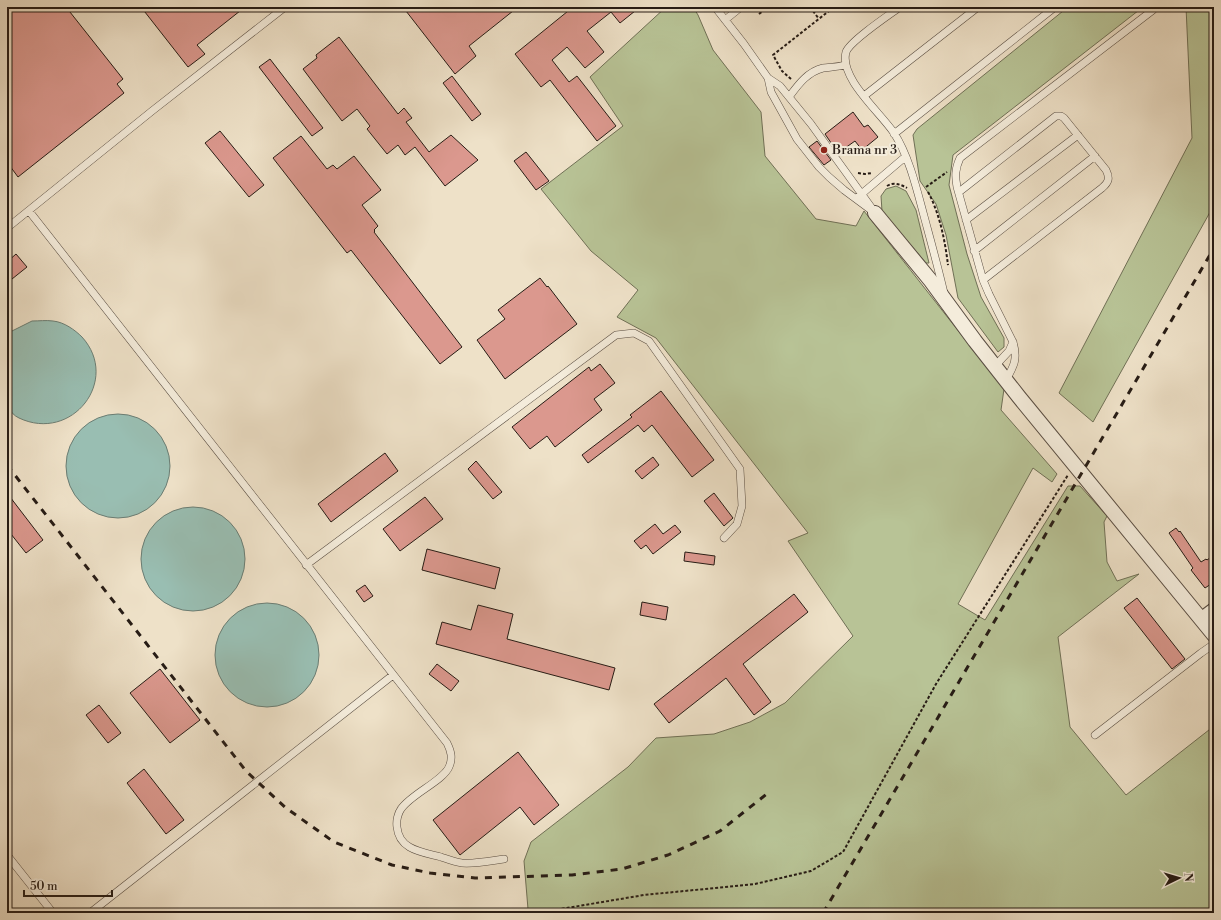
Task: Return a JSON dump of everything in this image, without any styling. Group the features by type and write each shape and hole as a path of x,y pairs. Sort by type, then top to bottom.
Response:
{"street":[{"path":"875,213 931,281 1006,380 1214,634"},
{"path":"1202,619 1214,610"}],"lane":[{"path":"7,228 152,111 285,7"},
{"path":"715,7 768,78 780,86 811,124 858,196 875,213"},
{"path":"725,20 741,7"},
{"path":"900,7 854,42 847,51 845,65 850,79 894,134 905,157 917,190 946,301"},
{"path":"864,96 978,7"},
{"path":"894,134 1055,7"},
{"path":"1006,380 1015,362 1016,351 983,280 958,192 955,175 956,167 960,158 1155,7"},
{"path":"789,97 805,77 813,71 845,65"},
{"path":"768,78 771,92 797,139 824,172 844,190 858,196"},
{"path":"958,192 1056,116 1061,116 1064,118 1109,175 1108,183 983,280"},
{"path":"966,220 1078,135"},
{"path":"974,251 1095,156"},
{"path":"858,196 905,157"},
{"path":"29,211 447,743 451,751 449,767 445,774 407,802 400,810 396,824 400,838 409,847 460,863 504,859"},
{"path":"306,565 616,335 634,333 649,341 740,470 742,506 738,524 724,538"},
{"path":"995,366 1009,351 1013,342"},
{"path":"1095,735 1214,644"},
{"path":"90,913 393,675"},
{"path":"7,855 53,913"}],"path":[{"path":"759,14 768,7"},
{"path":"810,7 819,19"},
{"path":"791,80 782,71 772,55 834,7"},
{"path":"948,169 946,174 930,183 926,188 935,206 944,241 948,266"},
{"path":"885,187 890,184 901,184 910,192"},
{"path":"537,913 644,895 755,884 811,871 843,852 936,684 1075,464"}],"green space":[{"path":"666,7 693,7 713,50 761,112 765,156 816,219 856,226 864,211 1004,389 1001,410 1057,474 1052,482 1033,468 958,604 985,620 1068,486 1080,486 1107,516 1104,522 1107,562 1117,581 1139,574 1058,637 1070,727 1126,795 1214,726 1214,913 499,913 528,909 524,861 531,842 628,767 656,738 714,734 750,722 785,703 853,636 788,541 808,533 656,338 617,317 638,290 591,251 541,189 623,126 590,77"},
{"path":"1068,7 1143,7 953,155 949,185 967,254 981,297 1004,338 1004,347 998,352 958,298 946,235 936,204 920,181 913,135 917,129"},
{"path":"1186,7 1214,7 1214,205 1093,422 1059,393 1192,138"},
{"path":"896,186 906,191 916,210 929,263 926,263 882,211 881,196 886,189"}],"water":[{"path":"32,321 53,321 73,329 82,337 93,354 96,371 93,388 85,403 73,415 57,422 39,423 19,418 7,408 7,336 12,331"},
{"path":"118,414 138,418 155,429 166,446 170,466 166,486 155,503 138,514 118,518 98,514 81,503 70,486 66,466 70,446 81,429 98,418"},
{"path":"193,507 213,511 230,522 241,539 245,559 241,579 230,596 213,607 193,611 173,607 156,596 145,579 141,559 145,539 156,522 173,511"},
{"path":"267,603 287,607 304,618 315,635 319,655 315,675 304,692 287,703 267,707 247,703 230,692 219,675 215,655 219,635 230,618 247,607"}],"building":[{"path":"7,7 66,7 123,79 117,84 124,93 18,177 7,162"},
{"path":"141,7 245,7 197,45 205,54 188,67"},
{"path":"411,7 518,7 469,46 476,56 455,74 406,11"},
{"path":"573,7 640,7 620,23 611,12 587,31 604,52 585,68 567,47 552,60 569,82 577,76 616,126 597,141 550,80 541,87 515,54"},
{"path":"339,37 398,114 404,108 412,118 406,122 429,152 451,135 478,160 445,186 415,147 405,155 398,145 387,154 367,129 370,126 357,109 342,121 303,69 317,58 316,55"},
{"path":"270,59 323,128 312,136 259,67"},
{"path":"452,76 481,114 472,121 443,83"},
{"path":"853,112 864,127 868,125 878,137 862,150 855,141 838,153 825,134"},
{"path":"220,131 264,185 249,197 205,143"},
{"path":"301,136 327,169 333,165 337,169 354,156 381,190 362,205 378,226 374,232 462,347 440,364 351,250 347,253 273,158"},
{"path":"817,141 831,160 824,165 809,147"},
{"path":"526,152 549,181 536,190 514,161"},
{"path":"16,254 27,267 7,283 7,262"},
{"path":"540,278 547,287 548,286 577,324 505,379 477,340 505,319 498,310"},
{"path":"600,364 615,383 594,399 602,410 555,447 547,436 530,449 512,427 589,367 591,371"},
{"path":"661,391 714,460 692,477 652,425 644,432 638,425 588,463 582,455 632,417 630,415"},
{"path":"385,453 398,471 331,522 318,504"},
{"path":"653,457 659,465 642,479 635,471"},
{"path":"476,461 502,492 493,499 468,469"},
{"path":"7,493 43,540 26,553 7,529"},
{"path":"714,493 733,518 724,526 704,501"},
{"path":"425,497 443,519 400,551 383,529"},
{"path":"655,524 663,534 675,525 681,532 653,554 646,545 641,549 634,541"},
{"path":"1176,528 1179,532 1180,531 1201,562 1214,555 1214,582 1205,588 1191,570 1193,568 1169,533"},
{"path":"427,549 500,568 495,589 422,570"},
{"path":"685,552 715,556 714,565 684,561"},
{"path":"365,585 373,596 364,602 356,591"},
{"path":"794,594 808,612 743,664 771,702 754,715 726,678 669,723 654,704"},
{"path":"1137,598 1185,659 1172,669 1124,608"},
{"path":"642,602 668,607 666,620 640,615"},
{"path":"478,605 513,614 507,639 615,668 609,690 436,644 442,622 471,630"},
{"path":"437,664 459,681 451,691 429,674"},
{"path":"160,669 200,720 170,743 130,693"},
{"path":"99,705 121,733 108,743 86,715"},
{"path":"518,752 559,805 534,825 520,807 460,855 433,820"},
{"path":"144,769 184,820 166,834 127,783"}],"railway":[{"path":"823,913 1214,248"},
{"path":"7,465 246,771 286,808 334,842 392,865 430,873 475,878 572,875 622,869 668,855 720,831 768,793"}],"place":[{"name":"Brama nr 3","path":"824,150"}]}
